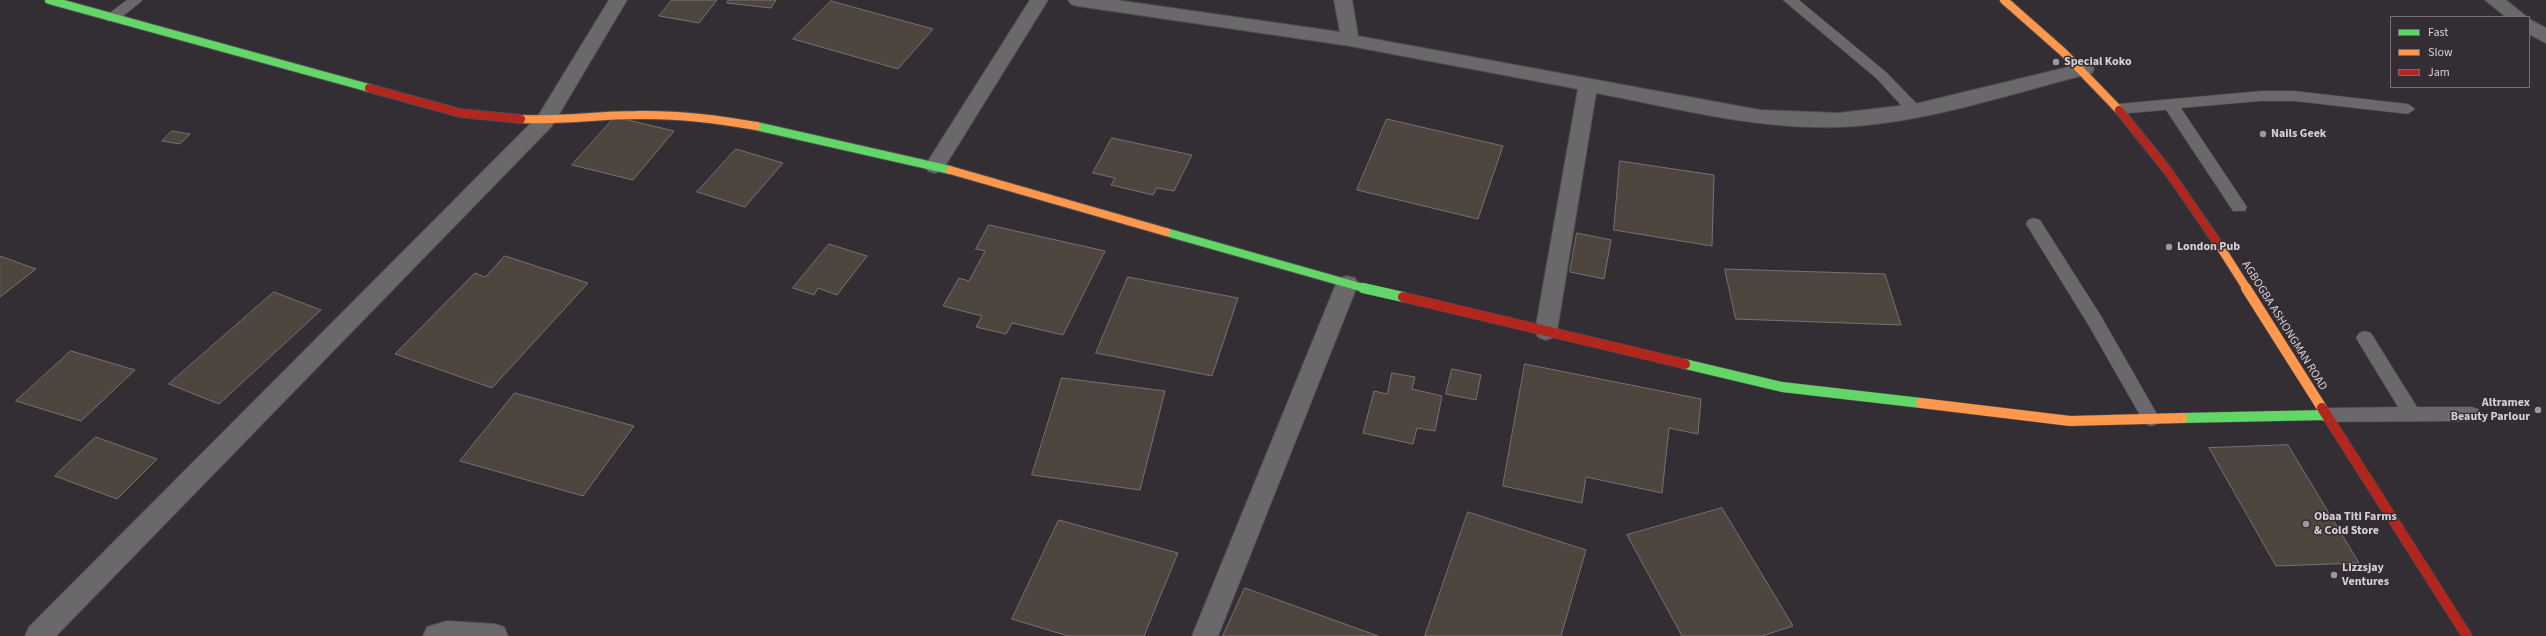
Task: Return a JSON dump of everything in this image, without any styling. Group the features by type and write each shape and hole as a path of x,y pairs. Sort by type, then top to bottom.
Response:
{"street":[{"path":"49,0 460,113 545,121 622,115 686,115 749,125 935,166 1347,284 1782,388 2070,421 2326,415"},
{"path":"38,636 545,121 618,0"},
{"path":"935,166 1039,0"},
{"path":"1077,0 1350,40 1760,116 1839,120 1915,111 2085,69"},
{"path":"1343,0 1350,40"},
{"name":"AGBOGBA ASHONGMAN ROAD","path":"2004,0 2036,23 2085,69 2182,191 2223,251 2468,636"},
{"path":"2494,0 2517,16"},
{"path":"2530,26 2546,37"},
{"path":"1546,331 1588,84"},
{"path":"1205,636 1347,284"},
{"path":"436,636 447,633 495,636"}],"lane":[{"path":"112,18 136,0"},
{"path":"1790,0 1881,75 1915,111"},
{"path":"2118,109 2261,96 2294,96 2408,109"},
{"path":"2171,105 2239,207"},
{"path":"2034,224 2095,321 2151,419"},
{"path":"2365,338 2412,414"},
{"path":"2326,415 2472,414"}],"building":[{"path":"672,0 717,0 699,23 659,16"},
{"path":"729,0 776,0 771,8 727,3"},
{"path":"831,1 933,29 898,69 793,39"},
{"path":"615,117 674,131 633,180 572,165"},
{"path":"1387,119 1503,146 1478,219 1357,190"},
{"path":"172,131 190,134 180,144 162,141"},
{"path":"1112,138 1192,155 1174,191 1157,188 1153,195 1111,185 1115,178 1093,173"},
{"path":"736,149 783,163 745,207 697,192"},
{"path":"1620,161 1714,175 1712,246 1614,230"},
{"path":"989,225 1105,251 1063,335 1012,323 1006,334 976,327 982,316 943,306 959,278 969,281 985,251 976,249"},
{"path":"1577,233 1611,240 1604,279 1570,272"},
{"path":"829,244 867,256 837,295 818,288 814,295 793,288"},
{"path":"0,256 36,269 0,297"},
{"path":"505,256 588,283 492,388 395,354 475,273 485,277"},
{"path":"1725,269 1885,274 1901,325 1736,319"},
{"path":"1128,277 1238,298 1212,376 1096,353"},
{"path":"274,292 321,310 219,404 169,384"},
{"path":"71,351 135,370 81,421 16,401"},
{"path":"1525,364 1701,399 1698,434 1669,428 1662,493 1586,477 1582,503 1503,486"},
{"path":"1452,369 1481,375 1476,400 1446,394"},
{"path":"1392,373 1415,377 1412,389 1442,396 1435,431 1417,428 1413,444 1363,433 1374,391 1387,394"},
{"path":"1062,378 1165,391 1140,490 1032,475"},
{"path":"515,393 634,426 583,496 460,461"},
{"path":"96,437 157,459 117,499 55,476"},
{"path":"2288,445 2359,563 2276,566 2209,448"},
{"path":"1722,508 1793,626 1762,636 1682,636 1627,535"},
{"path":"1468,512 1586,550 1561,636 1425,636"},
{"path":"1059,520 1178,553 1144,636 1068,636 1012,619"},
{"path":"1245,588 1378,636 1223,636"}],"traffic: fast":[{"path":"49,0 369,88"},
{"path":"756,126 950,170"},
{"path":"1166,232 1347,284 1403,297"},
{"path":"1685,364 1782,387 1921,403"},
{"path":"2182,418 2326,415"}],"traffic: slow":[{"path":"2004,0 2063,52 2092,80 2119,110"},
{"path":"521,119 559,120 621,115 672,115 722,120 756,126"},
{"path":"950,170 1166,232"},
{"path":"2219,245 2322,408"},
{"path":"1921,403 2070,421 2182,418"}],"traffic: jam":[{"path":"369,88 460,113 521,119"},
{"path":"2119,110 2168,171 2219,245"},
{"path":"1403,297 1685,364"},
{"path":"2322,408 2467,636"}],"place":[{"name":"Special Koko","path":"2056,62"},
{"name":"Nails Geek","path":"2263,134"},
{"name":"London Pub","path":"2169,247"},
{"name":"Altramex Beauty Parlour","path":"2538,410"},
{"name":"Obaa Titi Farms & Cold Store","path":"2306,524"},
{"name":"Lizzsjay Ventures","path":"2334,575"}]}
